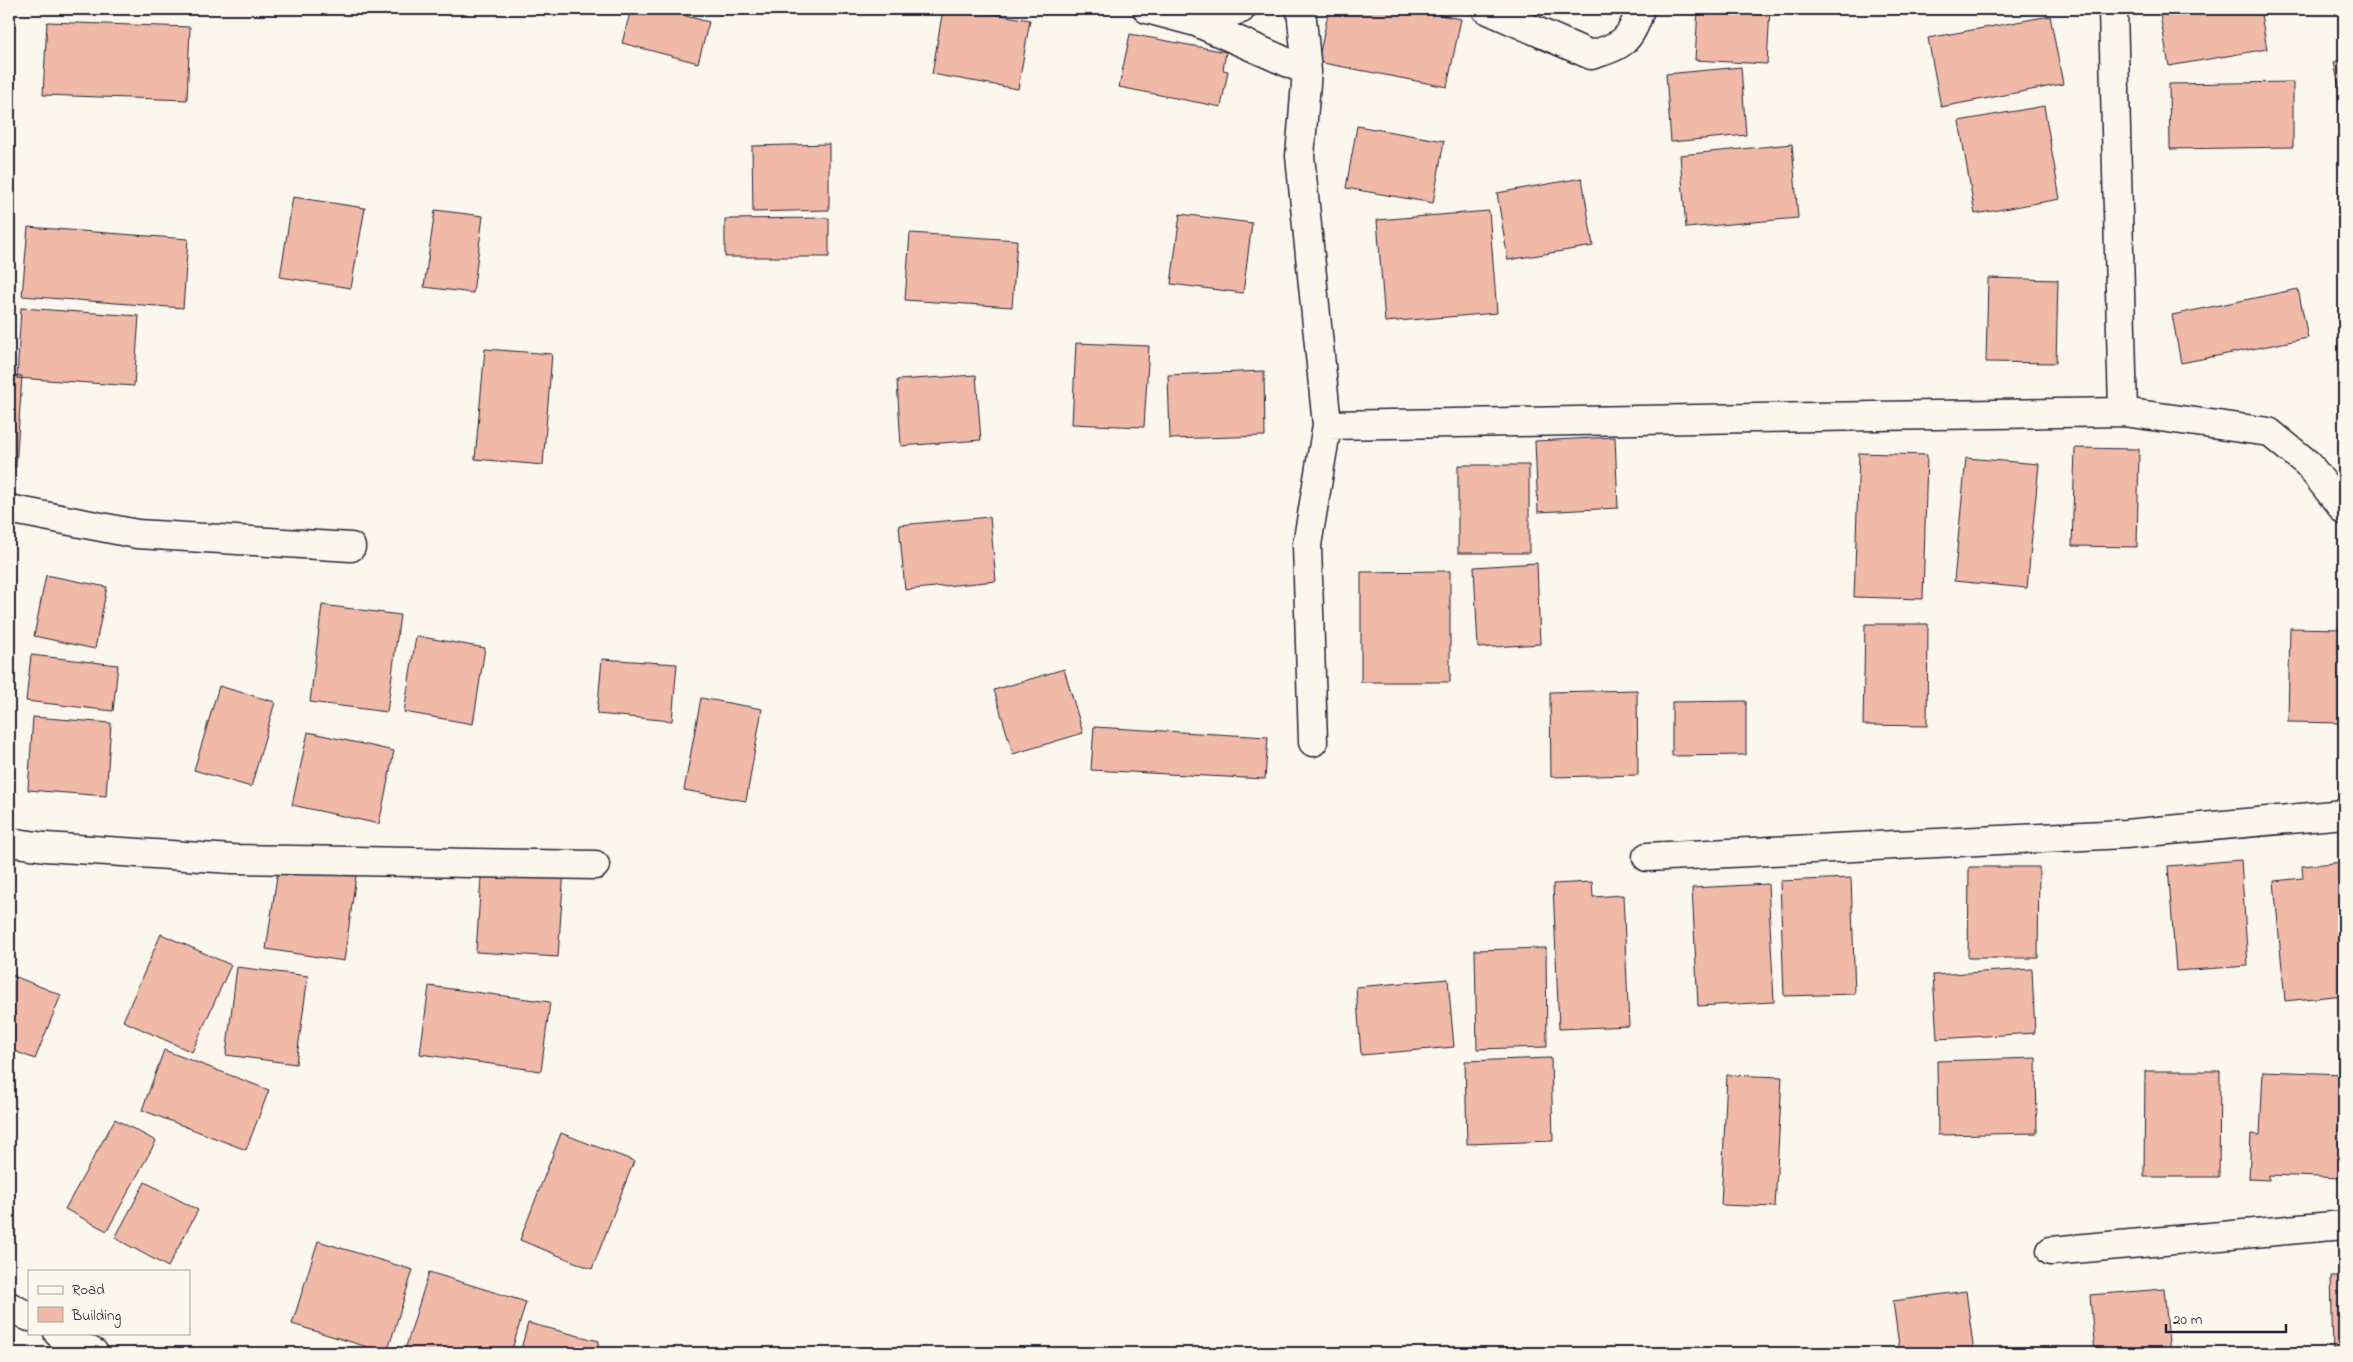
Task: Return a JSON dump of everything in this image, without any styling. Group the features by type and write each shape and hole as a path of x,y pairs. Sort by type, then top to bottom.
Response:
{"street":[{"path":"1147,9 1196,22 1308,71"},
{"path":"1196,22 1241,9"},
{"path":"1301,9 1308,71 1300,156 1328,425 1307,545 1313,742"},
{"path":"1486,9 1591,55 1617,47 1634,29 1640,9"},
{"path":"2113,9 2123,412"},
{"path":"1328,425 2123,412 2269,432 2308,464 2344,510"},
{"path":"9,509 137,534 351,547"},
{"path":"1647,857 2125,834 2344,814"},
{"path":"9,842 45,847 232,859 595,865"},
{"path":"2051,1251 2344,1225"},
{"path":"9,1306 28,1316"},
{"path":"60,1334 94,1353"}],"building":[{"path":"631,9 688,9 686,16 709,22 698,63 622,43"},
{"path":"943,9 963,9 1030,20 1018,89 932,74"},
{"path":"1329,9 1410,9 1461,19 1447,87 1318,62"},
{"path":"1698,9 1770,9 1767,64 1695,60"},
{"path":"2159,9 2260,9 2267,49 2169,66"},
{"path":"2050,16 2063,84 1941,107 1928,38"},
{"path":"47,22 190,27 187,100 43,95"},
{"path":"1130,34 1226,52 1223,70 1228,71 1221,107 1119,87"},
{"path":"2344,59 2344,112 2334,62"},
{"path":"1741,67 1746,135 1671,142 1666,74"},
{"path":"2293,82 2293,147 2170,149 2169,84"},
{"path":"2044,106 2060,199 1975,214 1959,121"},
{"path":"1357,126 1444,141 1433,203 1346,188"},
{"path":"829,144 829,210 753,212 752,146"},
{"path":"1792,144 1798,218 1686,228 1680,155"},
{"path":"1582,178 1593,246 1508,260 1497,193"},
{"path":"293,197 365,208 351,288 280,277"},
{"path":"435,210 483,216 473,293 424,287"},
{"path":"1489,211 1497,313 1385,322 1377,220"},
{"path":"1180,214 1252,223 1243,293 1171,284"},
{"path":"829,218 829,257 725,257 725,219"},
{"path":"28,227 188,239 183,308 22,296"},
{"path":"910,233 1017,240 1012,307 905,300"},
{"path":"1988,278 2058,280 2056,363 1986,362"},
{"path":"2298,289 2308,338 2181,363 2172,315"},
{"path":"21,308 139,316 134,386 17,378"},
{"path":"1076,343 1149,346 1144,427 1072,424"},
{"path":"485,349 552,354 543,465 475,459"},
{"path":"1264,371 1265,436 1170,439 1168,375"},
{"path":"9,375 22,376 16,467 9,467"},
{"path":"976,375 981,440 901,446 897,380"},
{"path":"1615,437 1618,508 1538,512 1535,441"},
{"path":"2075,448 2139,449 2137,547 2072,546"},
{"path":"1859,453 1927,455 1923,599 1854,597"},
{"path":"1966,458 2039,464 2027,588 1954,581"},
{"path":"1458,465 1529,465 1529,553 1458,553"},
{"path":"990,517 996,581 905,590 899,525"},
{"path":"1537,563 1540,644 1478,648 1474,567"},
{"path":"1450,571 1450,682 1361,682 1361,572"},
{"path":"46,575 107,587 95,649 34,636"},
{"path":"322,605 400,615 387,712 310,702"},
{"path":"1865,624 1928,624 1927,726 1863,725"},
{"path":"2290,628 2344,629 2344,723 2288,722"},
{"path":"416,636 485,648 473,724 404,712"},
{"path":"31,655 118,665 113,711 26,701"},
{"path":"602,659 677,664 672,721 597,714"},
{"path":"1064,669 1083,733 1013,754 994,690"},
{"path":"219,686 275,702 251,787 194,770"},
{"path":"1637,690 1638,775 1551,777 1550,692"},
{"path":"701,698 762,709 746,801 684,790"},
{"path":"1746,701 1746,755 1672,756 1672,702"},
{"path":"33,717 111,723 106,796 28,790"},
{"path":"1094,727 1268,737 1265,779 1091,770"},
{"path":"308,732 394,751 379,824 292,805"},
{"path":"2241,860 2248,966 2176,971 2168,866"},
{"path":"2344,862 2344,995 2285,1001 2274,881 2303,878 2302,866"},
{"path":"279,863 356,876 344,961 266,949"},
{"path":"482,864 564,869 558,957 476,952"},
{"path":"1969,867 2039,867 2038,958 1968,958"},
{"path":"1851,878 1855,994 1784,996 1780,881"},
{"path":"1592,882 1593,897 1623,895 1629,1026 1559,1029 1553,884"},
{"path":"1768,884 1774,1002 1698,1006 1692,888"},
{"path":"161,934 231,965 192,1052 123,1021"},
{"path":"1546,948 1547,1047 1477,1049 1475,950"},
{"path":"237,967 308,976 296,1064 226,1055"},
{"path":"2032,969 2035,1033 1937,1039 1933,975"},
{"path":"9,974 61,995 35,1059 9,1049"},
{"path":"1448,979 1454,1047 1361,1055 1356,987"},
{"path":"429,986 550,1002 541,1071 420,1054"},
{"path":"164,1050 269,1090 246,1150 142,1110"},
{"path":"1551,1058 1553,1141 1467,1144 1465,1061"},
{"path":"2036,1058 2037,1133 1938,1135 1937,1061"},
{"path":"2145,1071 2220,1071 2219,1177 2144,1177"},
{"path":"2263,1071 2344,1074 2343,1178 2269,1175 2269,1180 2249,1179 2251,1134 2260,1135"},
{"path":"1727,1075 1782,1077 1775,1207 1721,1205"},
{"path":"115,1119 156,1141 107,1231 65,1209"},
{"path":"561,1133 634,1161 592,1269 520,1240"},
{"path":"145,1182 198,1210 168,1267 115,1238"},
{"path":"318,1241 413,1270 387,1353 292,1324"},
{"path":"429,1272 526,1302 511,1353 404,1353"},
{"path":"2331,1276 2344,1276 2344,1353 2333,1353"},
{"path":"2164,1289 2170,1353 2095,1353 2090,1295"},
{"path":"1966,1291 1974,1353 1900,1353 1893,1301"},
{"path":"528,1323 599,1341 596,1353 520,1353"}]}
